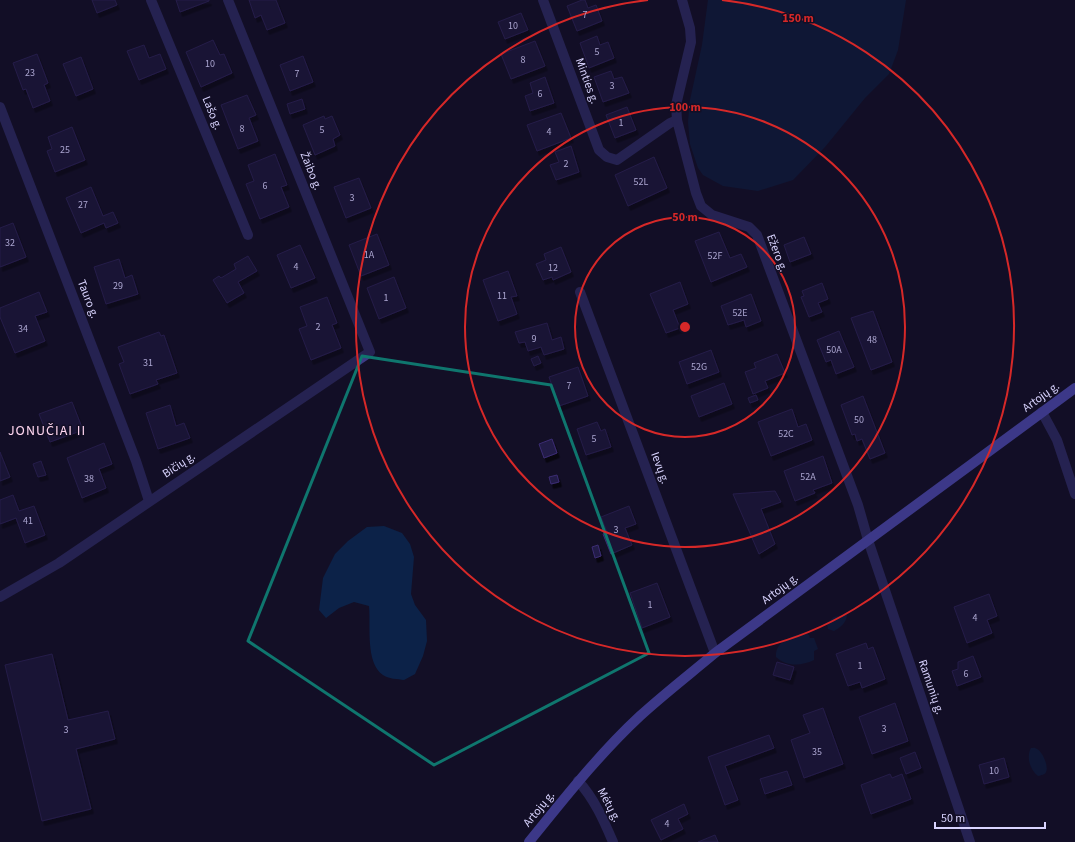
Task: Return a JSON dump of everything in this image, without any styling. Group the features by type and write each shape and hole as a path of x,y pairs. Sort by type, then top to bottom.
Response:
{"main road":[{"name":"Artojų g.","path":"529,842 578,781 606,750 639,717 670,690 715,653 1075,388"}],"street":[{"name":"Lašo g.","path":"151,0 248,235"},
{"name":"Žaibo g.","path":"228,0 370,352"},
{"name":"Minties g.","path":"543,0 599,150 607,158 617,160 670,123 677,120"},
{"name":"Ežero g.","path":"682,0 690,28 691,42 676,106 677,120 696,193 701,206 712,215 749,227 757,235 858,505 868,540"},
{"name":"Tauro g.","path":"0,107 136,461 149,501"},
{"name":"Ievų g.","path":"580,292 715,653"},
{"name":"Bičių g.","path":"0,597 59,563 370,352"},
{"path":"1042,412 1057,440 1075,494"},
{"name":"Ramunių g.","path":"868,540 970,842"},
{"name":"Mėtų g.","path":"578,781 586,790 613,842"}],"highlighted area":[{"path":"362,356 551,385 649,653 434,765 248,641"}],"water":[{"path":"708,0 906,0 898,50 889,74 865,98 825,147 793,180 758,191 723,186 703,175 698,168 690,144 688,122 690,100 702,45"},
{"path":"384,526 402,533 410,544 414,557 411,594 415,605 426,620 427,641 423,656 415,674 404,680 385,676 377,669 371,653 369,606 354,602 339,608 326,618 319,610 323,578 335,554 348,541 367,527"},
{"path":"847,615 846,620 841,626 834,631 828,629 827,623 834,617"},
{"path":"804,633 809,635 810,638 814,638 818,649 814,651 814,660 799,664 789,664 776,657 776,651 781,643 794,636"},
{"path":"1031,748 1039,750 1043,756 1047,766 1044,774 1038,776 1031,767 1029,755"}],"building":[{"path":"92,0 115,0 117,5 97,13"},
{"path":"176,0 209,0 209,1 180,12"},
{"path":"249,0 276,0 285,23 267,30 261,15 255,18"},
{"path":"585,0 588,8 596,5 602,21 577,31 567,6"},
{"path":"521,13 528,30 505,39 498,22"},
{"path":"597,36 600,45 608,42 614,58 589,68 580,43"},
{"path":"213,40 220,55 224,54 232,73 201,87 186,52"},
{"path":"535,41 545,66 511,79 501,54"},
{"path":"144,45 149,58 160,54 166,69 139,80 127,51"},
{"path":"37,54 48,83 44,85 50,101 33,108 26,89 23,90 13,63"},
{"path":"303,56 313,82 290,91 280,65"},
{"path":"81,57 93,89 76,96 63,64"},
{"path":"611,71 614,79 622,77 629,93 603,102 594,77"},
{"path":"545,77 554,103 530,111 525,96 533,93 530,83"},
{"path":"247,95 256,115 249,118 258,141 238,149 221,105"},
{"path":"302,99 305,109 290,114 287,104"},
{"path":"627,107 636,130 615,138 606,115"},
{"path":"561,113 571,138 537,151 527,125"},
{"path":"324,116 325,119 332,116 340,135 333,139 335,146 315,155 303,125"},
{"path":"72,127 85,160 55,172 47,151 52,149 48,137"},
{"path":"571,146 579,172 556,180 550,165 559,162 555,152"},
{"path":"275,154 287,185 281,187 289,207 260,219 246,184 254,181 248,165"},
{"path":"654,157 667,188 628,206 615,175"},
{"path":"359,178 371,208 346,218 334,187"},
{"path":"91,187 103,216 113,212 118,223 106,228 104,223 81,233 66,198"},
{"path":"13,223 26,257 0,267 0,228"},
{"path":"719,232 730,258 741,254 747,267 711,282 695,241"},
{"path":"377,234 389,265 361,276 349,245"},
{"path":"804,237 811,254 790,262 784,245"},
{"path":"300,245 315,278 291,288 277,255"},
{"path":"561,247 571,272 553,280 552,277 543,280 536,264 546,260 544,254"},
{"path":"248,256 257,271 238,282 244,293 227,303 213,280 219,276 221,278 236,269 234,264"},
{"path":"119,259 125,278 132,275 138,294 106,304 94,267"},
{"path":"508,271 517,296 511,297 517,314 498,321 483,280"},
{"path":"394,277 406,308 379,319 367,288"},
{"path":"680,282 688,304 673,310 680,328 666,333 650,294"},
{"path":"822,283 828,299 818,303 822,312 809,317 801,297 804,296 802,291"},
{"path":"39,292 47,312 35,316 45,341 15,353 0,317 0,308"},
{"path":"751,294 761,321 746,327 744,320 728,325 721,306"},
{"path":"327,297 337,323 332,325 341,348 311,360 299,329 307,326 300,307"},
{"path":"873,311 892,362 871,370 851,318"},
{"path":"547,323 552,340 561,337 564,349 544,355 541,347 528,351 525,342 519,343 515,332"},
{"path":"839,331 854,367 836,374 831,360 826,362 817,340"},
{"path":"159,332 161,336 164,335 177,373 156,380 158,384 130,394 119,364 124,362 118,347"},
{"path":"711,350 719,372 687,384 679,362"},
{"path":"777,354 785,373 765,381 768,388 753,394 745,372 756,368 754,363"},
{"path":"538,356 541,363 534,366 531,359"},
{"path":"578,367 588,396 559,406 549,377"},
{"path":"724,383 732,404 699,417 691,396"},
{"path":"756,395 758,400 750,403 748,398"},
{"path":"863,396 885,453 870,459 862,439 857,441 855,434 852,435 841,405"},
{"path":"72,402 83,430 50,442 39,414"},
{"path":"170,405 176,426 184,423 190,438 158,449 146,413"},
{"path":"792,409 798,427 806,424 812,440 771,456 758,422"},
{"path":"597,422 601,431 605,429 611,447 586,455 577,429"},
{"path":"552,439 557,453 544,458 539,444"},
{"path":"104,443 112,464 99,469 106,488 82,498 67,458"},
{"path":"0,452 10,477 0,481"},
{"path":"823,456 832,483 813,490 815,493 795,501 784,471"},
{"path":"41,461 46,475 38,477 33,464"},
{"path":"557,475 559,482 551,484 549,477"},
{"path":"775,491 781,502 761,509 775,544 759,554 733,494"},
{"path":"13,495 19,511 34,506 45,535 25,543 16,518 0,524 0,500"},
{"path":"629,506 636,524 625,528 632,545 611,554 603,534 607,532 601,517"},
{"path":"598,545 601,556 595,558 592,547"},
{"path":"657,583 670,617 642,628 630,593"},
{"path":"989,594 997,616 987,620 992,633 967,643 954,607"},
{"path":"866,643 868,649 873,647 885,679 862,688 860,682 848,686 836,654"},
{"path":"52,654 68,720 108,711 115,739 76,749 91,809 42,821 5,665"},
{"path":"973,656 981,677 957,686 952,671 958,669 958,662"},
{"path":"777,662 794,667 790,680 773,675"},
{"path":"895,703 908,741 872,754 859,717"},
{"path":"823,708 843,764 804,778 791,740 810,733 803,715"},
{"path":"769,735 774,748 725,766 738,800 725,805 708,757"},
{"path":"915,752 921,768 906,774 900,758"},
{"path":"1004,758 1009,777 984,784 979,765"},
{"path":"787,771 792,785 765,794 760,779"},
{"path":"890,774 892,778 902,774 911,799 871,814 861,785"},
{"path":"684,804 688,814 678,819 683,829 661,840 651,820"},
{"path":"715,835 718,842 698,842"}],"district":[{"name":"JONUČIAI II","path":"47,431"}]}
